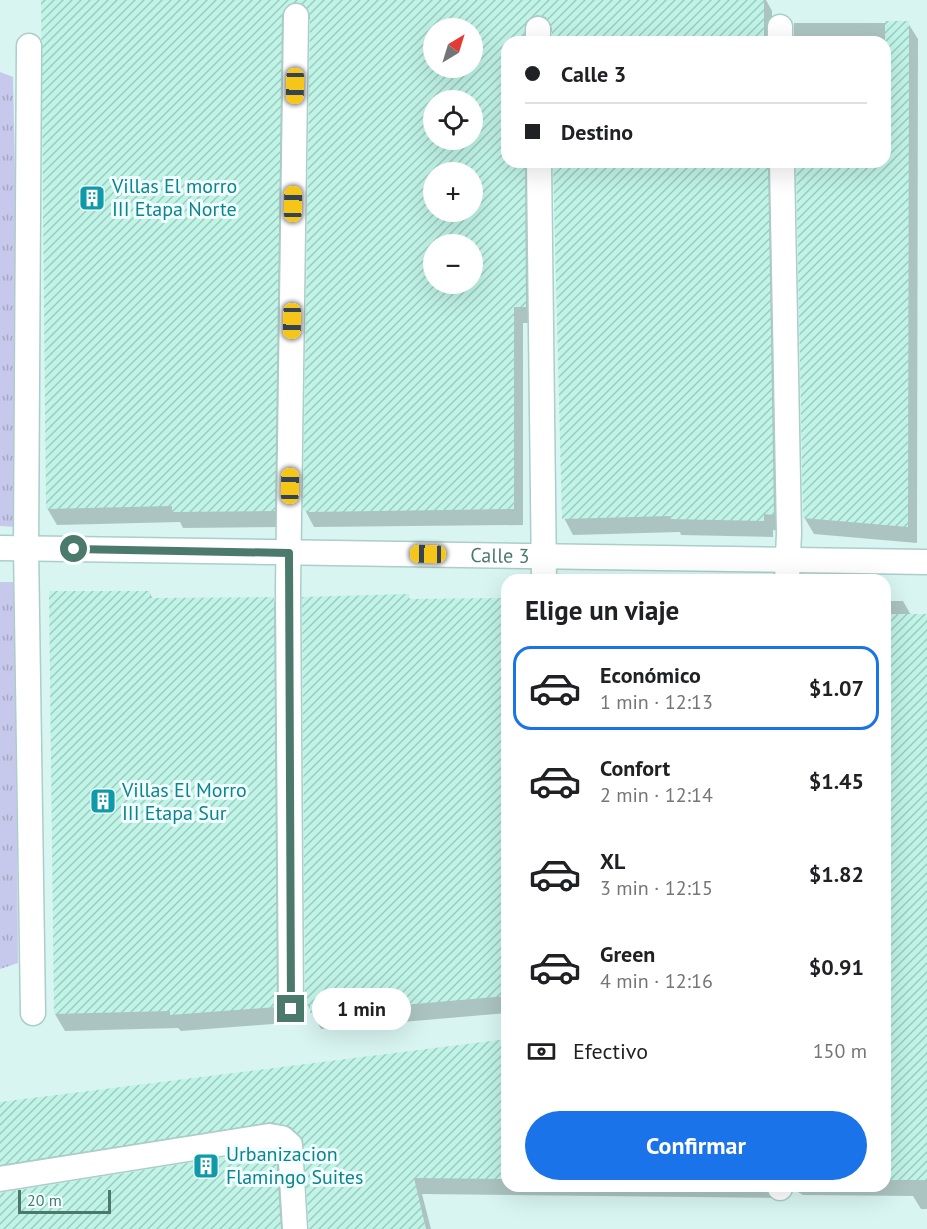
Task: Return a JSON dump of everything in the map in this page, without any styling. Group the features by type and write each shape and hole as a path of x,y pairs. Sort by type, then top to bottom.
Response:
{"street":[{"path":"291,1009 289,553 296,16"},
{"path":"28,46 26,548 33,1013"},
{"path":"539,168 543,574"},
{"path":"783,168 789,533 787,571"},
{"name":"Calle 3","path":"0,548 544,555 787,571 927,562"},
{"path":"0,1179 269,1136 282,1138 290,1145 295,1229"}],"shaded area":[{"path":"0,0 927,0 927,1229 0,1229"}],"green space":[{"path":"0,72 13,77 18,314 16,527 0,526"},
{"path":"0,582 15,582 18,963 0,969"}],"building":[{"path":"41,0 764,0 764,36 552,36 552,28 546,17 537,15 526,21 525,36 501,36 501,168 525,168 526,307 514,307 514,509 310,512 303,510 310,16 303,4 289,4 282,16 275,511 172,512 172,506 46,509"},
{"path":"885,21 909,21 908,527 803,518 796,168 891,168 891,36 885,36"},
{"path":"553,168 768,168 774,515 764,514 764,521 670,519 670,516 562,519"},
{"path":"49,591 150,591 150,598 274,597 277,1007 170,1015 170,1011 54,1014"},
{"path":"409,594 409,599 501,598 501,997 310,1013 310,1004 305,1004 302,597"},
{"path":"891,614 927,614 927,1180 891,1180"},
{"path":"501,1040 501,1179 414,1178 426,1229 309,1229 303,1139 291,1127 271,1122 0,1165 0,1102"},
{"path":"269,1150 276,1152 281,1229 0,1229 0,1193"}],"place":[{"name":"Villas El morro III Etapa Norte","path":"92,198"},
{"name":"Villas El Morro III Etapa Sur","path":"103,801"},
{"name":"Urbanizacion Flamingo Suites","path":"206,1166"}],"route":[{"path":"74,549 289,553 291,1009"}]}
